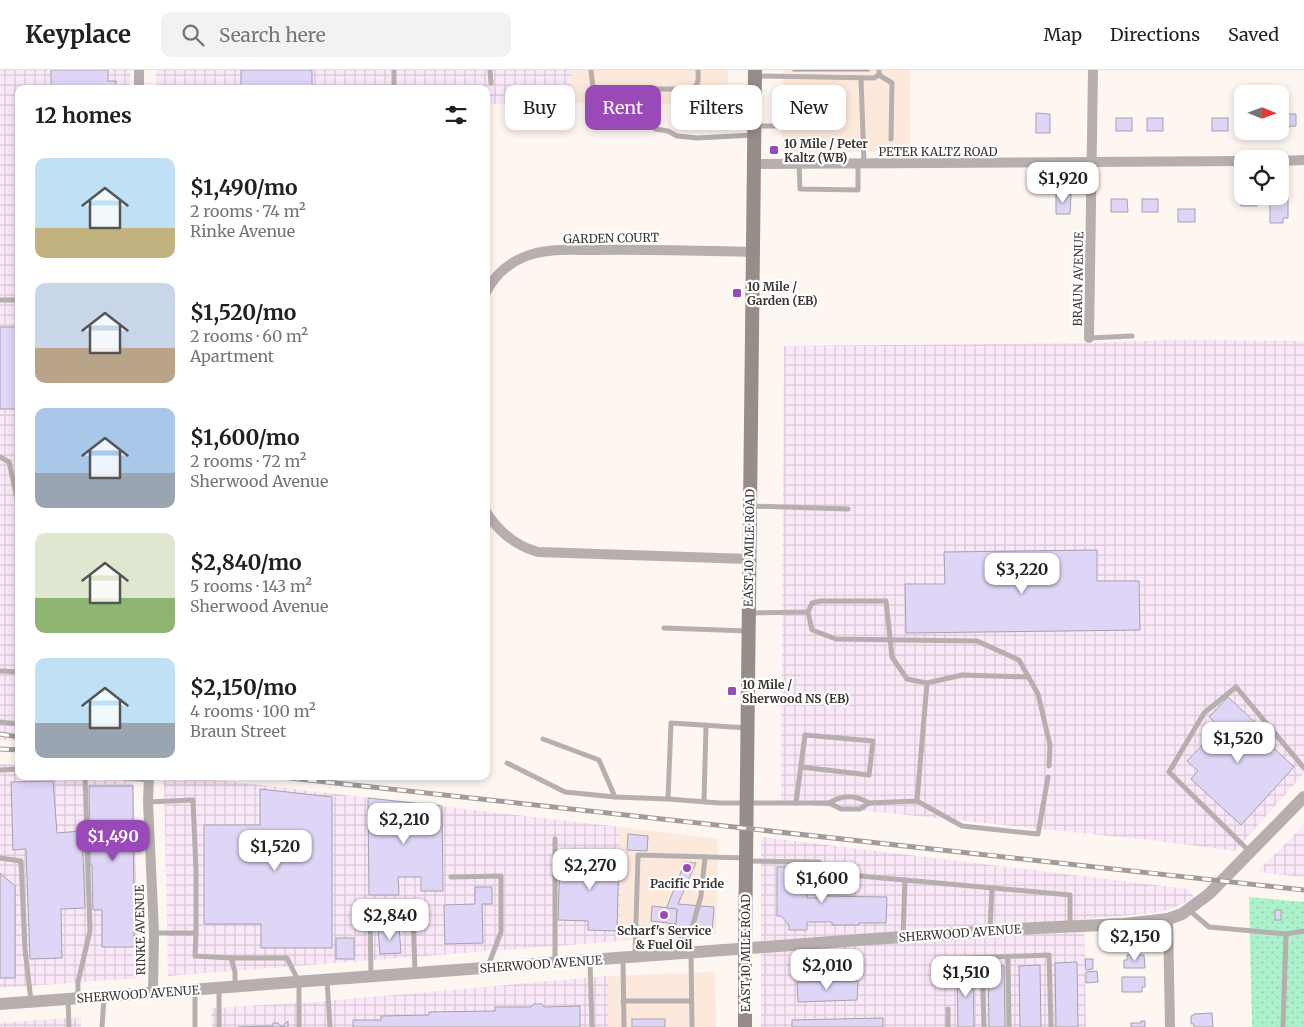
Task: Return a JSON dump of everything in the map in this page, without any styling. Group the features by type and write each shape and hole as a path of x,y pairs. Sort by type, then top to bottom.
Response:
{"main road":[{"name":"EAST 10 MILE ROAD","path":"745,1027 754,130"}],"street":[{"path":"139,70 139,85"},
{"name":"BRAUN AVENUE","path":"1089,338 1093,70"},
{"path":"1289,160 1304,160"},
{"name":"PETER KALTZ ROAD","path":"754,164 1234,161"},
{"name":"GARDEN COURT","path":"490,285 494,278 507,266 525,256 550,251 643,249 753,252"},
{"path":"490,518 495,525 513,541 527,549 538,552 749,560"},
{"name":"RINKE AVENUE","path":"149,780 148,802 154,933 153,993"},
{"name":"SHERWOOD AVENUE","path":"0,1004 629,958 689,948 745,950 990,931 1124,924 1168,919 1188,910 1209,894 1304,796"},
{"path":"1168,919 1170,1027"}],"lane":[{"path":"394,70 394,85"},
{"path":"490,70 491,83"},
{"path":"592,70 593,88 600,89 691,88 696,86 698,82 698,70"},
{"path":"755,73 861,79 877,74 892,83 892,139"},
{"path":"799,164 800,189 858,190 861,164 861,79"},
{"path":"661,130 677,136 697,138 754,130"},
{"path":"0,300 15,300"},
{"path":"1089,338 1132,336"},
{"path":"0,457 9,462 15,489"},
{"path":"750,506 848,509"},
{"path":"1029,677 962,675 927,683 907,679 892,657 890,639 886,601 821,601 812,603 808,612 812,630 836,639 890,639 977,641 1018,660 1029,677 1038,694 1050,745 1048,766"},
{"path":"749,613 808,612"},
{"path":"664,628 749,631"},
{"path":"0,671 15,672"},
{"path":"917,801 927,683"},
{"path":"1250,852 1169,772 1204,713 1236,687 1304,768"},
{"path":"0,722 15,724"},
{"path":"668,799 671,723 748,728"},
{"path":"704,802 706,725"},
{"path":"796,803 805,735 873,741 870,775 801,767"},
{"path":"543,739 599,760 615,797"},
{"path":"507,763 565,792 704,802 829,803 841,809 860,809 869,803 917,801 962,826 1038,834 1048,777"},
{"path":"0,770 15,769"},
{"path":"69,1027 73,998 90,931 85,780"},
{"path":"829,803 839,797 859,797 869,803"},
{"path":"148,802 193,800 196,870 195,956 287,958 299,982 300,1027"},
{"path":"555,839 555,964"},
{"path":"624,1027 623,1001 629,958 636,928 638,855 818,862 827,873 1070,895 1070,926"},
{"path":"692,1027 689,948 701,896 705,857"},
{"path":"0,858 21,861 25,948 31,1002"},
{"path":"450,877 501,876 501,932 487,968"},
{"path":"904,937 905,880"},
{"path":"990,931 992,888"},
{"path":"1188,910 1208,927 1286,934 1304,931"},
{"path":"371,977 370,913 413,911 415,974"},
{"path":"636,928 663,930 679,935 689,948"},
{"path":"154,933 196,933"},
{"path":"1283,1027 1286,934"},
{"path":"965,958 1050,955 1051,1027"},
{"path":"1008,957 1009,1027"},
{"path":"231,958 236,986"},
{"path":"982,958 984,1027"},
{"path":"590,961 592,1027"},
{"path":"327,980 330,1027"},
{"path":"219,988 219,1027"},
{"path":"195,989 195,1027"},
{"path":"102,1027 104,996"},
{"path":"623,1001 692,1000"},
{"path":"948,1009 948,1027"}],"shaded area":[{"path":"0,70 130,70 130,85 15,85 15,741 0,740"},
{"path":"156,70 571,70 571,85 505,85 505,104 490,104 490,85 156,85"},
{"path":"571,70 728,70 728,85 671,85 671,104 661,104 661,85 585,85 585,102 575,102 575,85 571,85"},
{"path":"783,70 910,70 910,151 782,153 782,130 846,130 846,85 783,85"},
{"path":"1169,340 1304,341 1304,773 1235,851 1159,841 781,802 784,346 1095,343"},
{"path":"0,764 15,765 15,780 133,780 139,978 0,988"},
{"path":"164,780 217,780 620,827 620,941 168,976"},
{"path":"1304,825 1304,877 1257,872"},
{"path":"620,827 718,839 716,934 620,941"},
{"path":"761,837 1188,889 1195,898 1170,909 1154,913 1084,919 1086,1027 761,1027"},
{"path":"715,972 716,1027 608,1027 608,976"},
{"path":"608,976 608,1027 212,1027 211,1008 315,1002"},
{"path":"81,1017 81,1027 0,1027 0,1023"}],"green space":[{"path":"1249,897 1304,902 1304,1027 1252,1027"}],"building":[{"path":"51,70 108,70 108,81 116,81 116,85 51,85"},
{"path":"241,70 312,70 312,85 241,85"},
{"path":"869,70 869,71 793,71"},
{"path":"1036,113 1050,114 1050,133 1036,133"},
{"path":"1289,114 1296,114 1296,126 1289,126"},
{"path":"1116,118 1132,118 1132,131 1116,131"},
{"path":"1147,118 1163,118 1163,131 1147,131"},
{"path":"1212,118 1228,118 1228,131 1212,131"},
{"path":"1056,194 1071,194 1070,214 1056,214"},
{"path":"1111,199 1127,199 1128,212 1111,212"},
{"path":"1142,199 1158,199 1158,212 1142,212"},
{"path":"1241,205 1257,205 1257,206"},
{"path":"1270,205 1288,205 1288,218 1283,218 1283,223 1270,223"},
{"path":"1178,209 1195,209 1195,222 1178,222"},
{"path":"0,327 15,327 15,409 0,409"},
{"path":"1097,550 1097,581 1139,581 1140,630 906,633 905,584 945,584 944,552"},
{"path":"1228,697 1260,727 1256,732 1294,767 1241,825 1191,779 1198,771 1187,761 1220,727 1209,717"},
{"path":"53,781 57,833 82,831 85,908 61,909 62,958 30,959 26,849 13,850 11,782"},
{"path":"89,786 133,786 134,947 102,947 102,910 93,910 92,865 90,865"},
{"path":"260,789 332,797 332,948 261,948 261,924 204,924 204,825 260,825"},
{"path":"368,798 442,806 443,891 421,891 421,877 398,877 399,895 369,895"},
{"path":"628,834 648,836 647,851 627,850"},
{"path":"607,850 619,851 617,931 588,930 588,921 558,920 560,857 606,859"},
{"path":"685,862 696,863 678,904 714,907 712,932 675,929 677,910 666,909"},
{"path":"777,867 807,867 807,898 822,898 821,896 887,897 886,923 832,925 832,922 807,922 807,930 789,930 789,925 781,916 777,916"},
{"path":"0,873 15,886 15,978 0,978"},
{"path":"475,887 492,887 492,904 482,904 483,943 445,944 444,905 475,904"},
{"path":"652,906 677,909 676,924 651,921"},
{"path":"1275,910 1281,910 1281,920 1275,920"},
{"path":"399,927 401,953 380,954 378,929"},
{"path":"336,938 354,938 354,959 336,959"},
{"path":"1127,955 1144,955 1145,968 1124,968 1124,960 1127,960"},
{"path":"1085,959 1093,959 1093,969 1086,970"},
{"path":"1077,962 1078,1027 1056,1027 1055,963"},
{"path":"1040,965 1041,1027 1020,1027 1019,966"},
{"path":"988,966 1004,966 1005,1027 989,1027"},
{"path":"957,969 973,969 974,1027 958,1027"},
{"path":"1097,971 1098,982 1086,983 1086,972"},
{"path":"1122,977 1145,977 1145,987 1142,987 1142,992 1122,992"},
{"path":"858,981 857,1000 798,1002 797,982"},
{"path":"534,1004 542,1004 544,1007 580,1006 580,1027 353,1027 353,1020 381,1020 381,1016 429,1015 429,1012 495,1011 495,1007 531,1007"},
{"path":"1212,1013 1213,1027 1194,1027 1194,1024 1191,1024 1191,1016 1194,1014"},
{"path":"883,1018 883,1027 792,1027 792,1020"},
{"path":"632,1019 665,1019 665,1027 632,1027"},
{"path":"288,1021 288,1027 282,1027"},
{"path":"1141,1021 1145,1021 1145,1027 1131,1027 1131,1023 1141,1023"},
{"path":"273,1023 278,1023 282,1027 238,1027 273,1026"}],"railway":[{"path":"0,734 15,736"},
{"path":"0,749 15,750"},
{"path":"308,780 1304,890"}],"place":[{"name":"10 Mile / Peter Kaltz (WB)","path":"774,150"},
{"name":"10 Mile / Garden (EB)","path":"737,293"},
{"name":"10 Mile / Sherwood NS (EB)","path":"732,691"},
{"name":"Pacific Pride","path":"687,868"},
{"name":"Scharf's Service & Fuel Oil","path":"664,915"}]}
